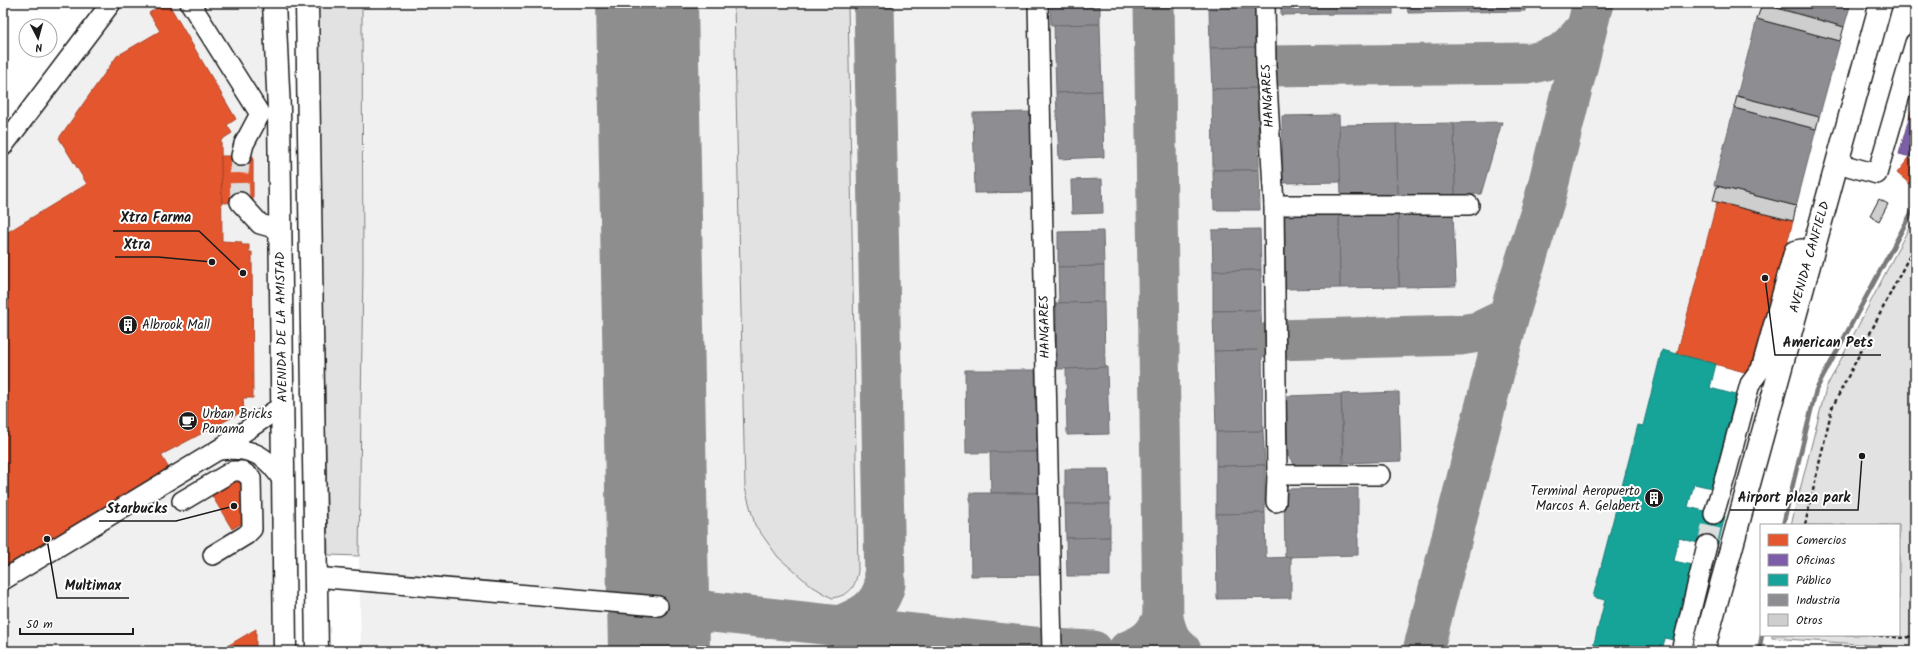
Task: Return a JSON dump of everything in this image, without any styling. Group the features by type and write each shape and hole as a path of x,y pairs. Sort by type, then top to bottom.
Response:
{"main road":[{"name":"AVENIDA DE LA AMISTAD","path":"274,3 270,112 281,230 285,651"},
{"path":"306,3 317,651"},
{"name":"AVENIDA CANFIELD","path":"1703,651 1768,375 1813,250 1881,3"}],"lane":[{"path":"6,134 112,3"},
{"path":"190,3 270,112 244,144 241,156"},
{"name":"HANGARES","path":"1038,3 1052,651"},
{"name":"HANGARES","path":"1265,3 1266,66 1274,205 1276,502"},
{"path":"1837,163 1876,174 1915,43"},
{"path":"240,202 260,224 281,230"},
{"path":"1274,205 1468,205"},
{"path":"1714,514 1750,384 1768,375"},
{"path":"3,580 218,450 283,405"},
{"path":"218,450 234,448 250,451 260,456 276,469 284,483"},
{"path":"182,501 233,471 242,471 251,478 252,529 246,535 213,555"},
{"path":"1277,475 1380,474"},
{"path":"1681,651 1706,545"},
{"path":"316,577 658,606"}],"path":[{"path":"1804,524 1832,408 1915,245"},
{"path":"1883,636 1906,638 1915,634"}],"shaded area":[{"name":"Albrook Mall","path":"120,3 264,3 270,389 283,405 285,651 3,651 3,146"},
{"path":"317,3 362,3 363,267 359,556 328,555"},
{"path":"362,3 1851,3 1793,221 1716,364 1710,388 1736,395 1712,488 1694,484 1674,561 1692,565 1662,651 361,651 359,556 364,162"},
{"path":"734,3 848,3 858,571 851,590 838,597 832,598 810,585 778,557 755,525 745,488"},
{"path":"1915,216 1915,648 1772,638 1772,636 1900,636 1900,524 1791,524 1826,388"}],"building: Comercios":[{"name":"Albrook Mall","path":"165,3 168,3 236,119 227,125 232,133 221,140 222,241 241,242 242,245 249,245 249,252 252,252 253,398 243,398 244,411 161,455 171,472 3,567 3,235 87,184 59,138 117,56 160,31 149,13"},
{"path":"1915,101 1915,120 1909,118"},
{"path":"221,156 253,156 253,202 222,203"},
{"path":"1909,158 1915,162 1915,179 1910,184 1897,173"},
{"path":"1717,202 1793,221 1752,374 1677,354"},
{"path":"239,477 249,494 249,519 232,529 211,494"},
{"path":"256,629 256,651 219,651"}],"building: Oficinas":[{"path":"1909,118 1915,120 1915,158 1899,154"}],"building: Público":[{"name":"Terminal Aeropuerto Marcos A. Gelabert","path":"1662,350 1716,364 1710,388 1736,395 1712,488 1694,484 1688,507 1725,516 1717,548 1679,538 1674,561 1692,565 1680,611 1684,612 1677,641 1665,638 1662,651 1592,651 1605,600 1593,597 1638,425 1643,426"}],"building: Industria":[{"path":"1050,3 1100,3 1100,24 1051,25"},
{"path":"1209,3 1255,3 1255,4 1209,5"},
{"path":"1281,3 1335,3 1335,14 1281,15"},
{"path":"1335,3 1393,3 1393,14 1335,14"},
{"path":"1407,3 1466,3 1466,12 1408,13"},
{"path":"1466,3 1525,3 1525,11 1466,12"},
{"path":"1763,3 1851,3 1844,27"},
{"path":"1255,7 1256,47 1210,48 1209,9"},
{"path":"1757,19 1840,41 1819,117 1737,96"},
{"path":"1100,24 1102,91 1056,93 1054,25"},
{"path":"1256,47 1258,88 1212,89 1210,48"},
{"path":"1258,88 1259,170 1213,170 1212,89"},
{"path":"1102,91 1104,157 1059,159 1056,93"},
{"path":"1734,108 1816,129 1796,206 1714,185"},
{"path":"1033,112 1035,192 975,193 973,113"},
{"path":"1339,115 1341,182 1283,183 1282,116"},
{"path":"1502,122 1481,194 1455,195 1454,123"},
{"path":"1454,123 1455,195 1398,197 1396,124"},
{"path":"1396,124 1398,197 1341,198 1339,125"},
{"path":"1213,170 1259,170 1260,210 1214,210"},
{"path":"1102,179 1103,213 1072,214 1071,180"},
{"path":"1453,213 1456,286 1399,287 1398,214"},
{"path":"1398,214 1399,287 1340,288 1339,215"},
{"path":"1339,215 1340,288 1283,289 1283,216"},
{"path":"1260,229 1261,270 1213,271 1212,230"},
{"path":"1103,231 1104,266 1058,267 1058,232"},
{"path":"1104,266 1104,302 1059,303 1058,267"},
{"path":"1261,270 1261,310 1213,311 1213,271"},
{"path":"1104,302 1105,368 1057,369 1056,303"},
{"path":"1261,310 1262,350 1214,351 1213,311"},
{"path":"1262,350 1263,431 1216,432 1214,351"},
{"path":"1107,367 1109,434 1067,435 1066,369"},
{"path":"965,370 1035,370 1037,452 966,453"},
{"path":"1399,392 1401,461 1344,463 1341,394"},
{"path":"1341,394 1343,467 1298,469 1288,456 1286,396"},
{"path":"1263,431 1265,465 1216,466 1216,432"},
{"path":"990,452 1041,452 1041,493 991,493"},
{"path":"1265,465 1265,513 1216,514 1216,466"},
{"path":"1065,469 1109,469 1110,504 1065,504"},
{"path":"1358,488 1358,555 1285,557 1284,489"},
{"path":"970,493 1041,493 1042,575 971,576"},
{"path":"1065,504 1110,504 1110,537 1066,538"},
{"path":"1265,513 1266,558 1291,557 1291,598 1217,599 1216,514"},
{"path":"1110,537 1110,576 1067,576 1066,538"}],"building: Otros":[{"path":"1762,4 1844,27 1840,41 1757,19"},
{"path":"1737,96 1819,117 1816,129 1734,108"},
{"path":"1717,186 1796,206 1793,221 1713,201"},
{"path":"1879,199 1888,204 1879,221 1870,216"}],"waterway":[{"path":"1783,524 1816,390 1915,206"},
{"path":"1759,651 1762,636"}],"taxiway":[{"path":"839,626 855,619 874,606 879,600 885,584 874,3"},
{"path":"1154,3 1163,619 1171,641 1181,651"},
{"path":"1423,651 1508,318 1545,198 1593,3"},
{"path":"1266,66 1533,63 1543,61 1563,52 1569,48 1586,29"},
{"path":"1275,340 1460,335 1479,332 1508,318"},
{"path":"658,606 1052,649 1093,651"},
{"path":"1128,651 1149,639 1163,619"}],"runway":[{"path":"647,3 659,651"}],"tunnel":[{"path":"240,202 239,173 241,156"},
{"path":"1707,545 1714,514"}],"place":[{"name":"Xtra","path":"212,262"},
{"name":"Xtra Farma","path":"243,273"},
{"name":"American Pets","path":"1765,278"},
{"name":"Albrook Mall","path":"128,325"},
{"name":"Urban Bricks Panama","path":"188,421"},
{"name":"Airport plaza park","path":"1862,456"},
{"name":"Terminal Aeropuerto Marcos A. Gelabert","path":"1654,498"},
{"name":"Starbucks","path":"234,506"},
{"name":"Multimax","path":"47,539"}]}
